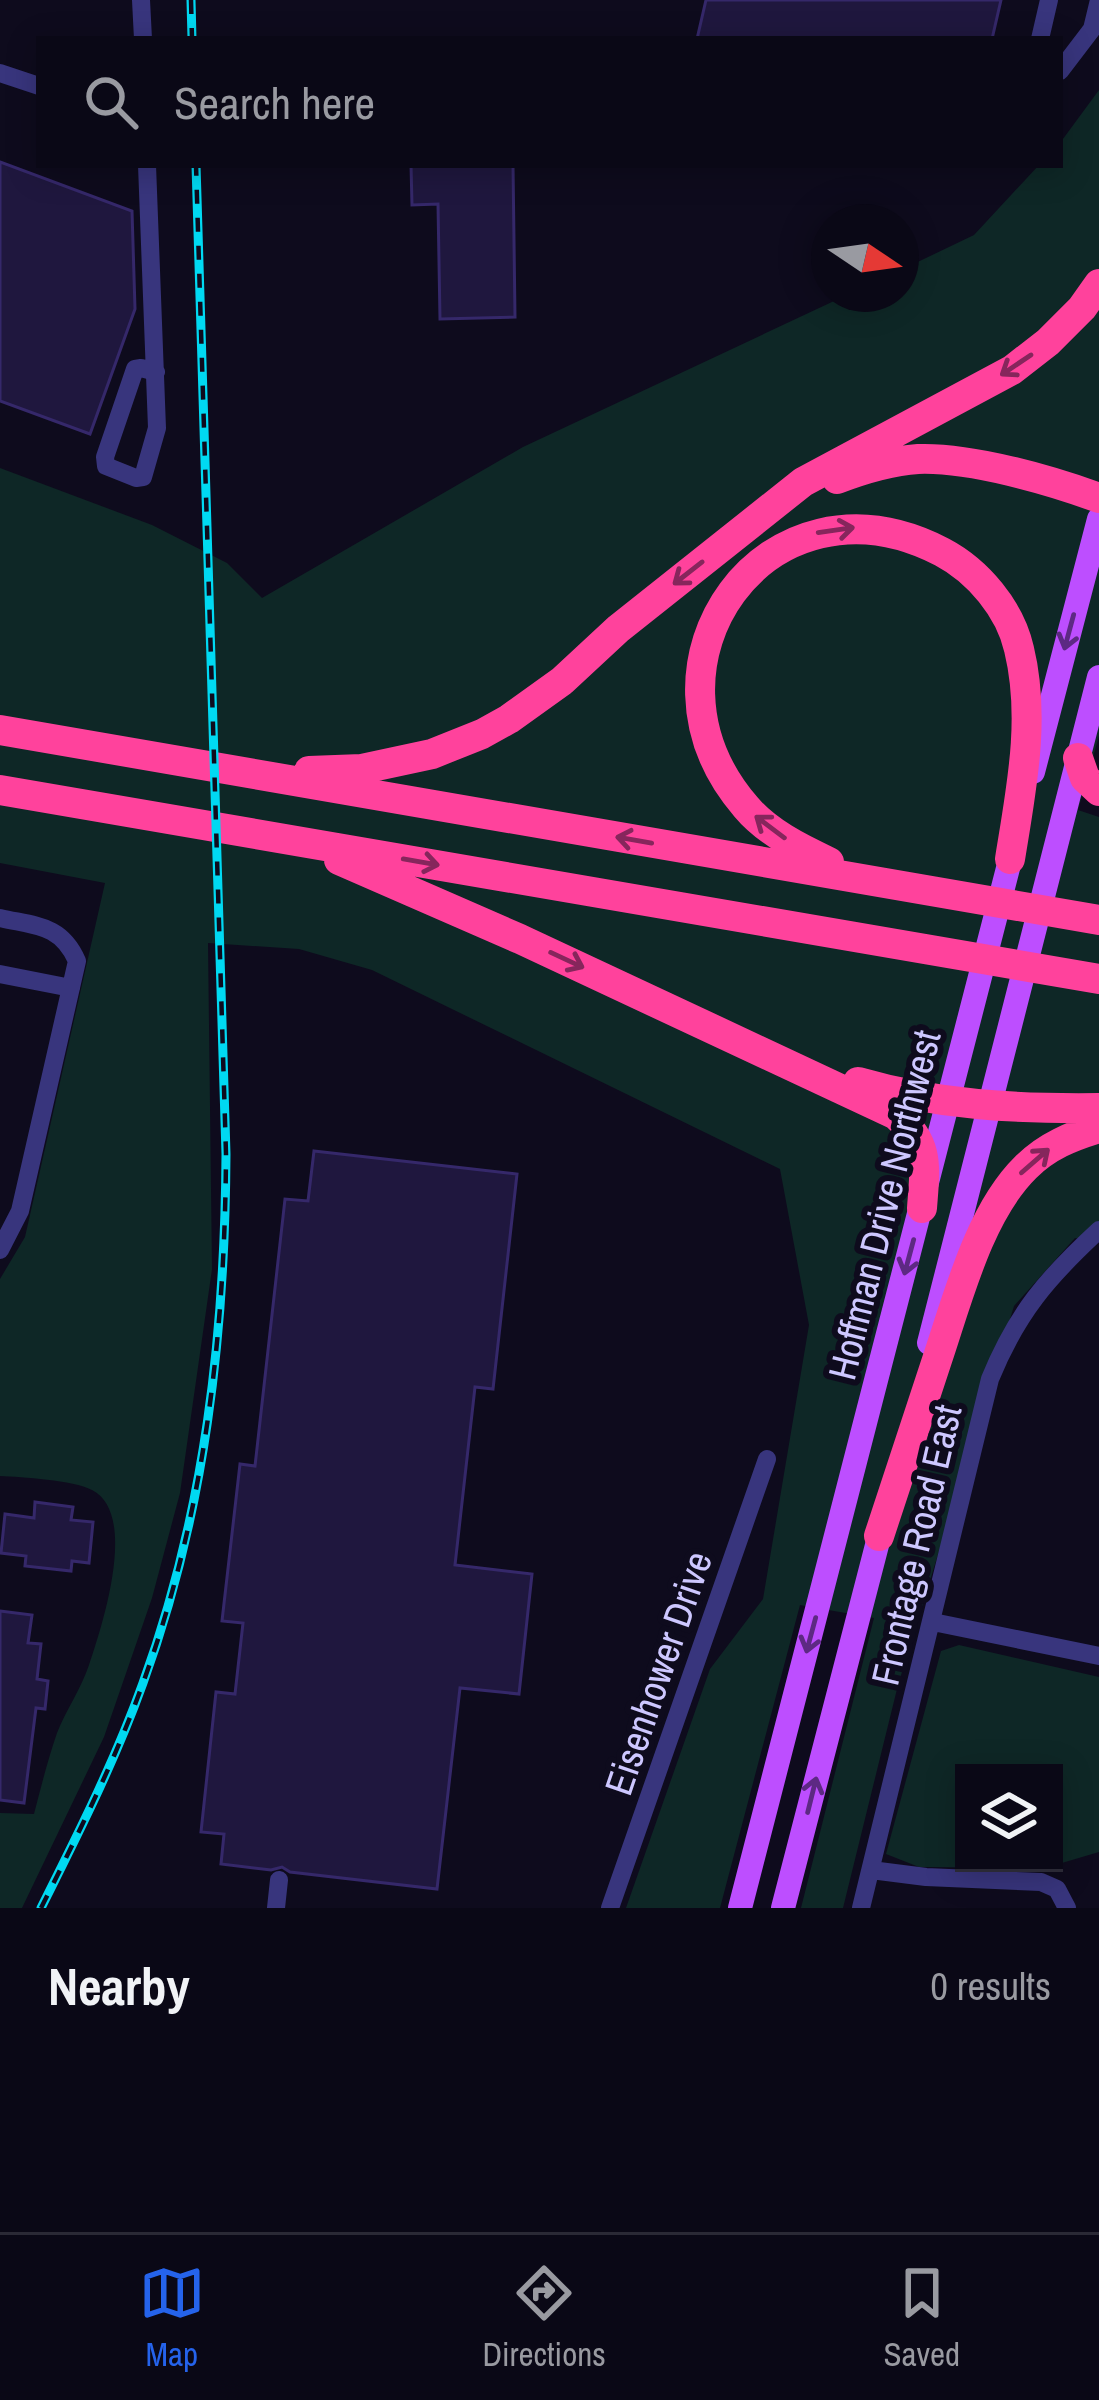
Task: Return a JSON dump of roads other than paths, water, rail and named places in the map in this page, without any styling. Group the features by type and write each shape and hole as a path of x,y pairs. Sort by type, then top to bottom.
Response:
{"highway":[{"path":"277,774 362,769 432,754 482,734 536,702 618,629 803,482 1012,370 1048,342 1099,284"},
{"path":"738,534 837,478 918,459 970,464 1099,498"},
{"path":"915,887 828,862 764,824 730,785 706,739 699,688 709,635 720,610 776,551 825,530 877,529 926,544 972,573 1007,618 1018,644 1028,718 1010,859"},
{"path":"0,730 277,774 1099,920"},
{"path":"1078,758 1085,778 1099,791"},
{"path":"0,790 1088,977"},
{"path":"265,835 388,880 896,1115 921,1145 925,1164 922,1208"},
{"path":"739,1039 851,1080 947,1103 1099,1108"},
{"path":"879,1536 962,1286 1006,1189 1052,1146 1099,1127"}],"main road":[{"name":"Hoffman Drive Northwest","path":"740,1908 1099,519"},
{"name":"Hoffman Drive Northwest","path":"783,1908 1099,677"}],"street":[{"path":"141,0 143,36"},
{"path":"1041,36 1049,0"},
{"path":"1063,67 1092,29 1099,0"},
{"path":"0,73 36,85"},
{"path":"147,168 158,428 142,477 136,478 106,466 105,458 135,369 155,373"},
{"path":"0,919 54,930 70,945 77,961 20,1211 0,1250"},
{"path":"0,974 70,988"},
{"name":"Frontage Road East","path":"861,1908 982,1402 1020,1316 1099,1230"},
{"name":"Eisenhower Drive","path":"610,1908 767,1459"},
{"path":"933,1622 1099,1656"},
{"path":"871,1870 1041,1882 1057,1889 1067,1908"},
{"path":"276,1908 279,1880"}],"railway":[{"path":"191,0 192,36"},
{"path":"41,1908 120,1741 164,1619 196,1488 216,1356 226,1154 196,168"}]}
